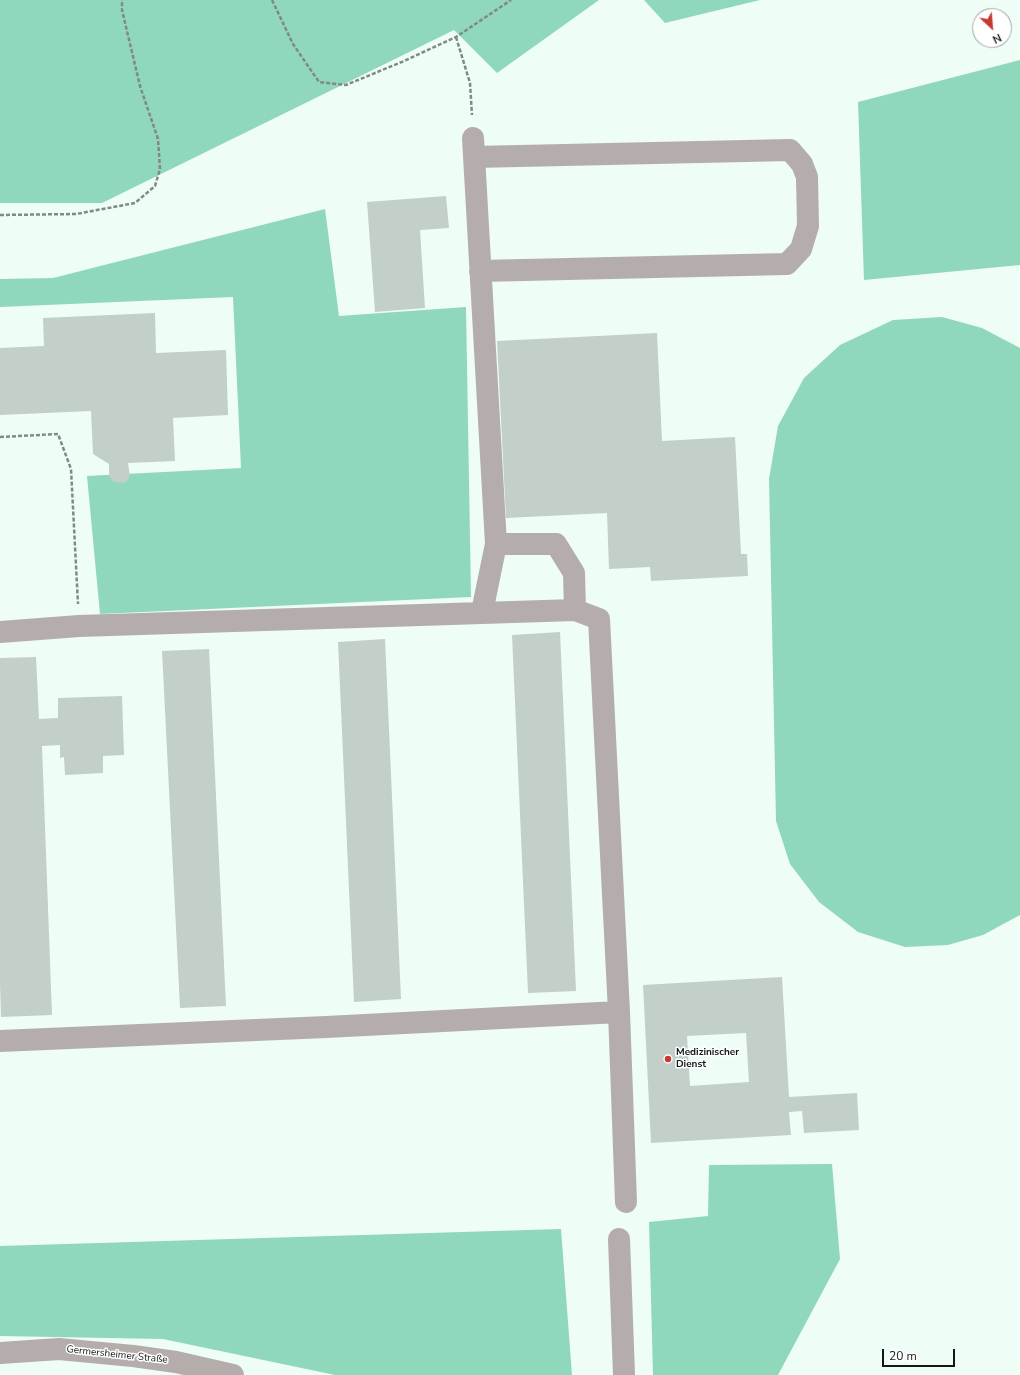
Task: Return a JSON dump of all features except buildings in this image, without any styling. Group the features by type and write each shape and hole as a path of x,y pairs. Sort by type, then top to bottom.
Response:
{"street":[{"path":"480,271 787,264 801,249 808,226 807,177 802,164 790,150 473,148 480,271 496,544 482,612"},
{"path":"496,544 556,544 574,573 575,610"},
{"path":"0,632 79,626 482,612 575,610 599,619 619,1012 626,1202"},
{"path":"0,1041 326,1027 619,1012"},
{"path":"618,1239 624,1375"},
{"name":"Germersheimer Straße","path":"0,1353 59,1349 126,1355 176,1362 233,1375"}],"path":[{"path":"0,215 76,214 135,203 155,186 160,169 158,139 140,86 122,10 122,0"},
{"path":"272,0 293,44 319,82 346,85 456,37 511,0"},
{"path":"456,37 470,82 473,148"},
{"path":"0,437 58,434 71,469 79,626"}],"green space":[{"path":"0,0 599,0 497,73 454,30 102,203 0,203"},
{"path":"644,0 760,0 665,23"},
{"path":"1020,60 1020,265 864,280 858,102"},
{"path":"325,209 339,316 466,307 471,597 100,614 87,476 241,468 233,297 0,307 0,279 53,278"},
{"path":"942,317 982,328 1020,348 1020,915 983,935 948,945 905,947 858,932 819,902 790,864 776,821 769,479 778,426 804,378 840,345 893,320"},
{"path":"832,1164 840,1259 778,1375 653,1375 649,1222 708,1216 709,1165"},
{"path":"561,1229 572,1375 335,1375 163,1339 0,1336 0,1246"}],"place":[{"name":"Medizinischer Dienst","path":"668,1059"}]}
